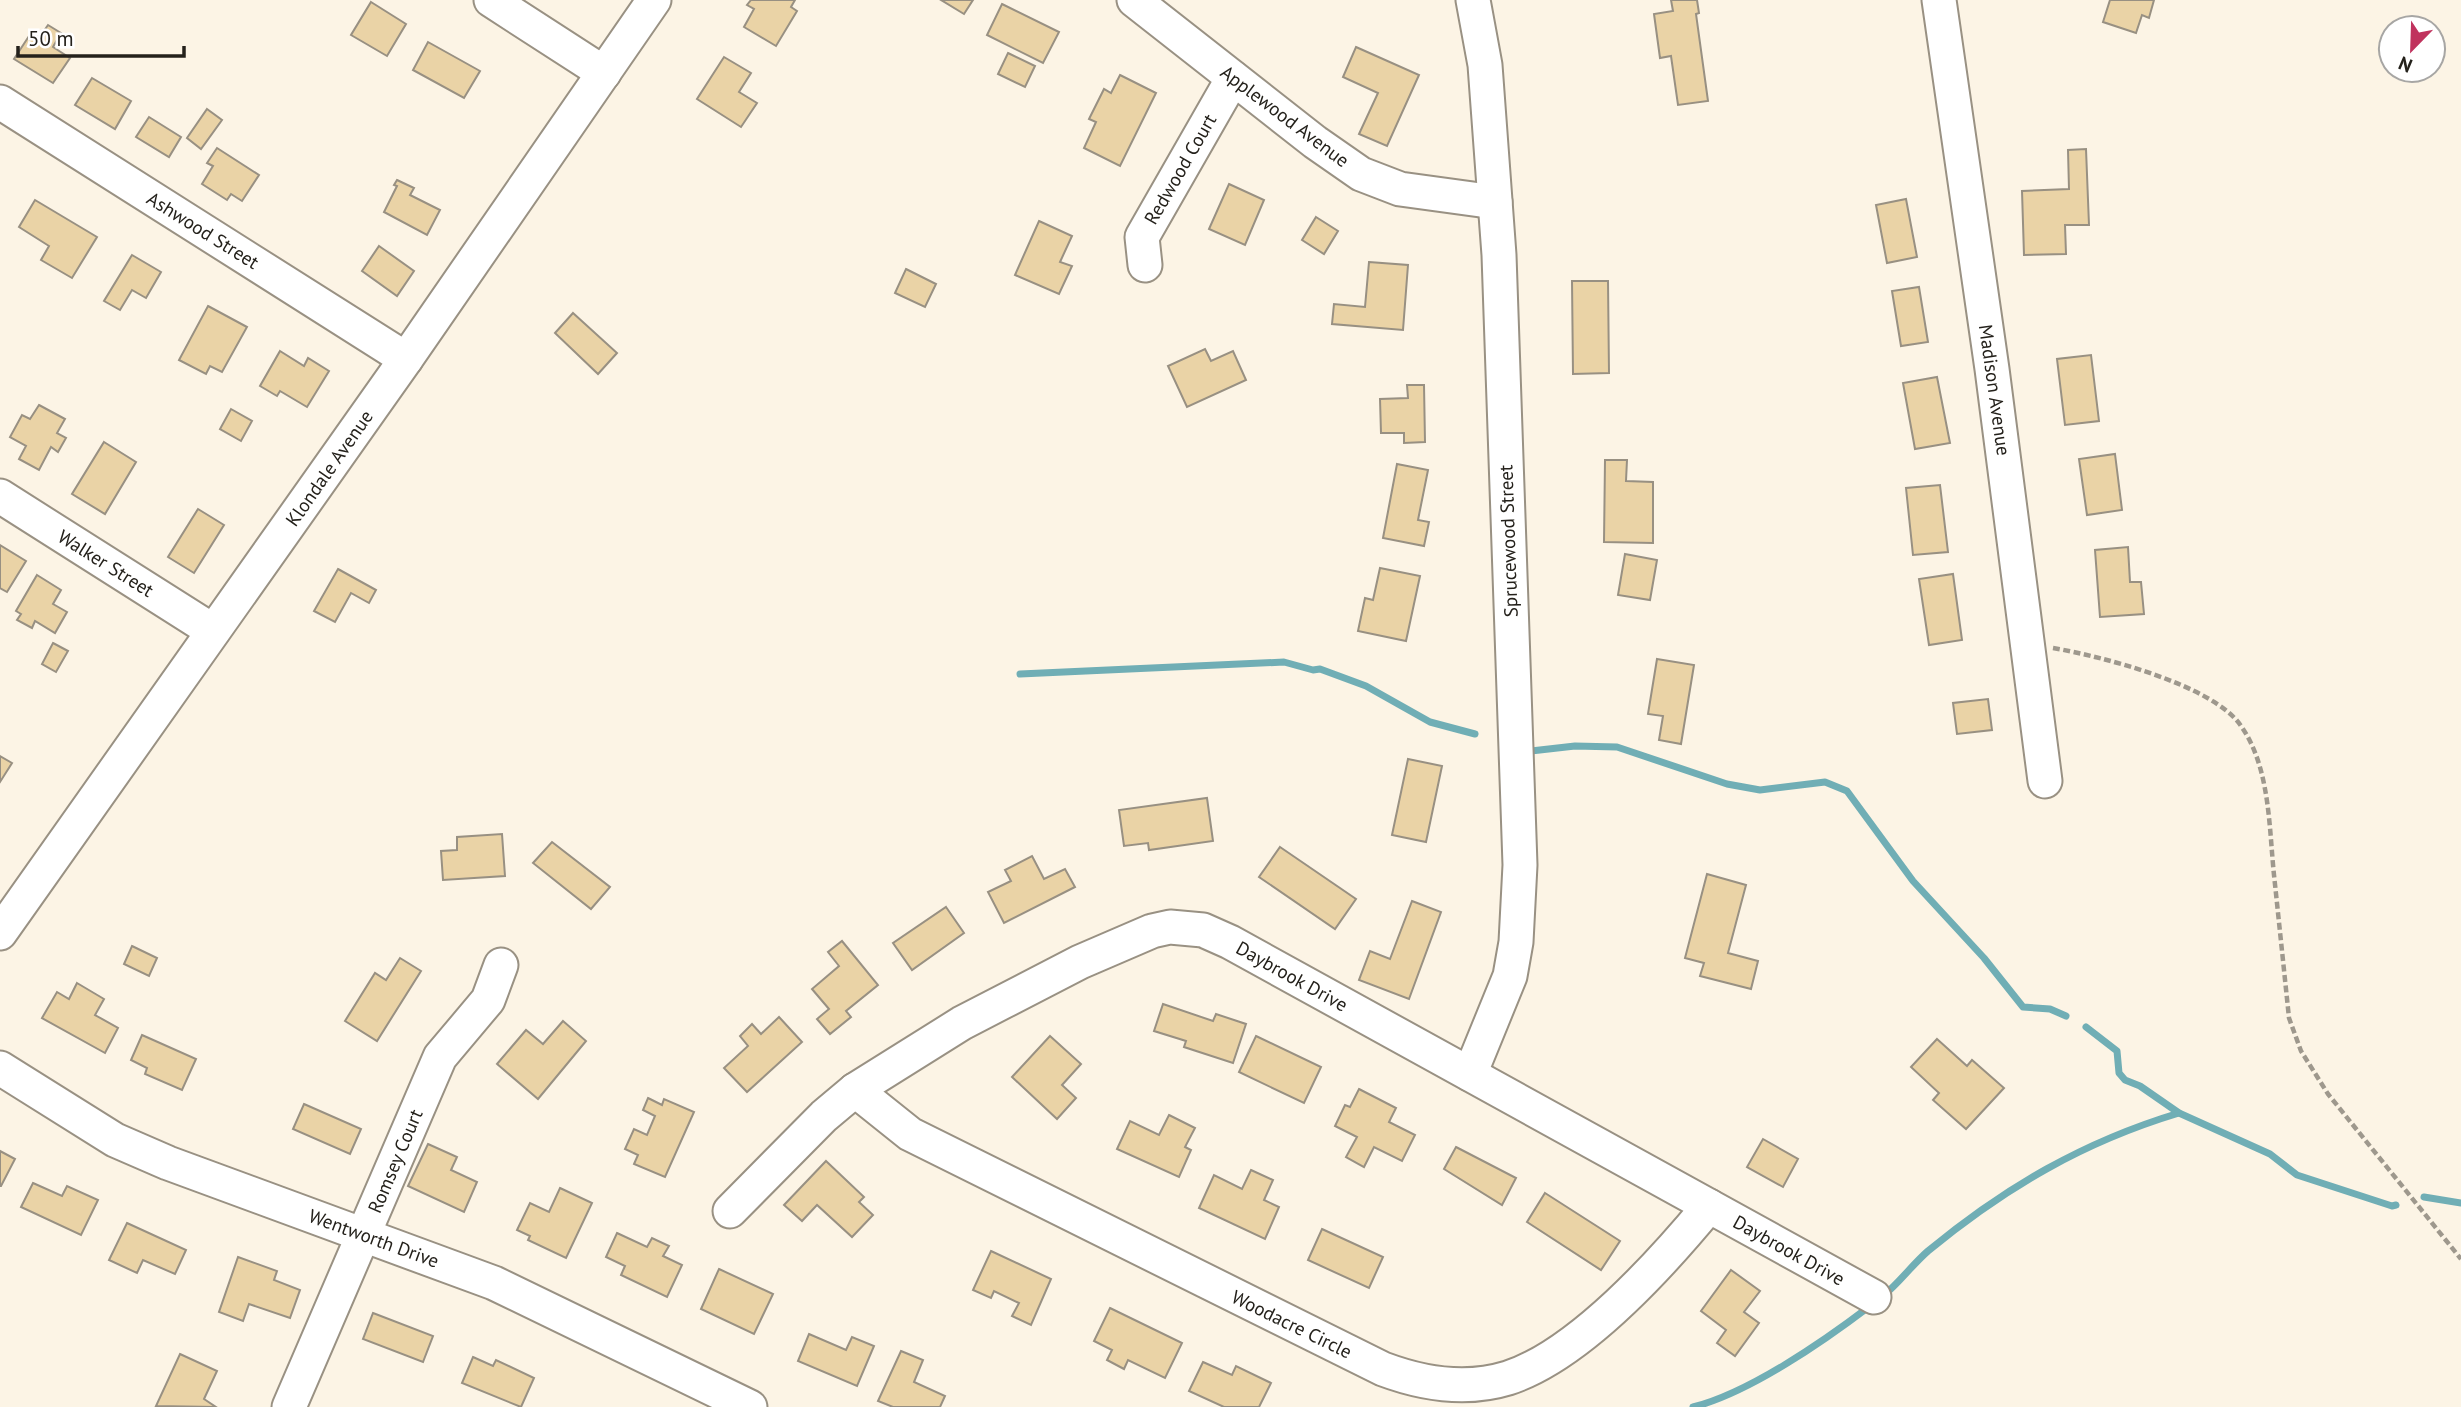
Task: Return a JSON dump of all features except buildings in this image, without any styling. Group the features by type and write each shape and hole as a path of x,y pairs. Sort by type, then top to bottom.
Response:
{"street":[{"path":"491,0 604,73"},
{"name":"Klondale Avenue","path":"0,933 11,893 213,631 406,359 654,0"},
{"name":"Applewood Avenue","path":"1134,0 1315,142 1361,174 1400,189 1495,202"},
{"name":"Sprucewood Street","path":"1470,1074 1510,976 1516,942 1520,865 1495,202 1485,61 1473,0"},
{"name":"Madison Avenue","path":"1939,0 1992,369 2045,781"},
{"name":"Redwood Court","path":"1145,265 1142,237 1233,78"},
{"name":"Ashwood Street","path":"0,102 406,359"},
{"name":"Walker Street","path":"0,496 213,631"},
{"name":"Daybrook Drive","path":"730,1211 824,1116 855,1090 973,1017 1080,962 1152,931 1170,927 1203,930 1230,942 1874,1297"},
{"name":"Romsey Court","path":"289,1407 440,1057 488,1000 501,965"},
{"name":"Wentworth Drive","path":"0,1068 115,1140 168,1163 495,1283 750,1407"},
{"name":"Woodacre Circle","path":"855,1090 910,1134 1383,1370 1410,1379 1446,1385 1470,1385 1508,1378 1556,1353 1590,1328 1665,1258 1709,1206"}],"path":[{"path":"2028,645 2093,655 2185,687 2218,705 2241,724 2256,754 2266,802 2289,1017 2301,1051 2328,1094 2461,1259"}],"waterway":[{"path":"1020,674 1284,662 1313,670 1320,669 1366,686 1430,722 1475,734"},
{"path":"1531,751 1575,746 1617,747 1727,784 1760,790 1825,782 1847,791 1913,881 1984,958 2023,1007 2050,1009 2066,1016"},
{"path":"2086,1027 2117,1051 2119,1073 2125,1080 2140,1086 2179,1113 2270,1154 2297,1175 2392,1206 2396,1205"},
{"path":"1883,1296 1928,1251 2016,1187 2110,1138 2179,1113"},
{"path":"2424,1197 2461,1203"},
{"path":"1693,1407 1715,1400 1761,1378 1809,1350 1870,1306"}]}
